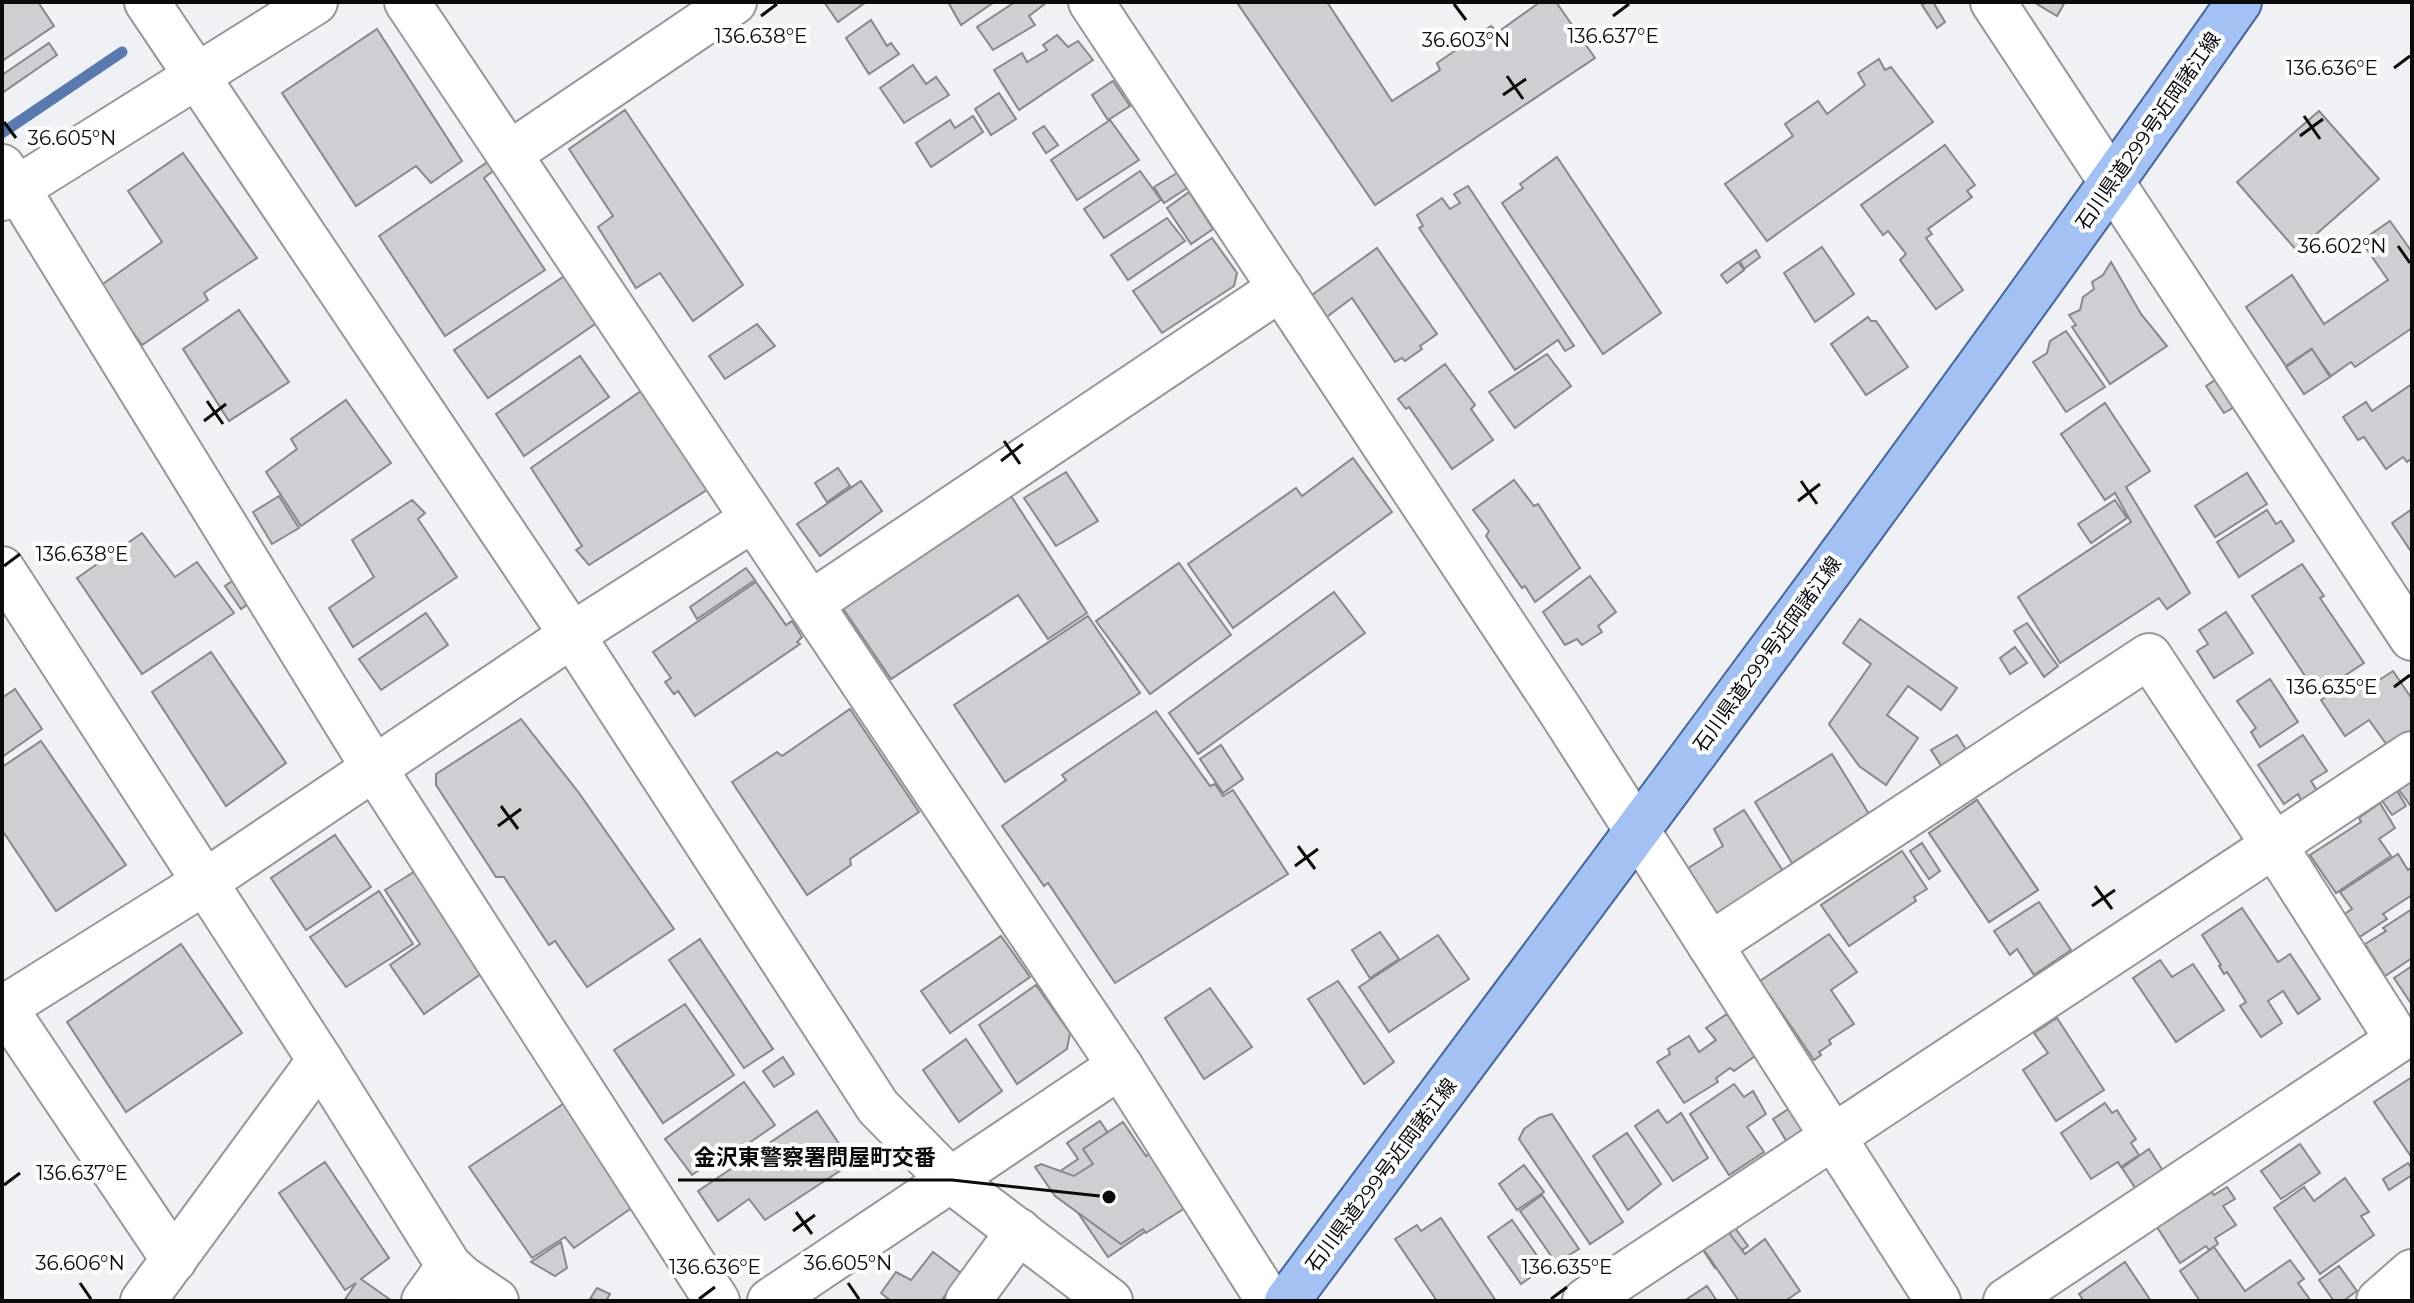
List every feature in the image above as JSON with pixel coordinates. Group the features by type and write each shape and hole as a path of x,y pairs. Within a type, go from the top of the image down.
{"main road":[{"name":"石川県道299号近岡諸江線","path":"1287,1301 2113,183 2239,2"}],"street":[{"path":"147,2 572,635 878,1107 949,1179 1110,1301"},
{"path":"315,2 196,77 7,184 374,768 717,1301"},
{"path":"407,2 1120,1066 1269,1301"},
{"path":"509,154 734,2"},
{"path":"1091,2 1551,696 1938,1301"},
{"path":"1993,2 2412,638"},
{"path":"810,604 1281,288"},
{"path":"174,1260 3,1007 205,882 572,635 753,519"},
{"path":"2,569 320,1060 449,1266 496,1301"},
{"path":"1710,945 2149,656 2398,1040 2006,1301"},
{"path":"1585,1301 2412,754"},
{"path":"143,1301 320,1060"},
{"path":"770,1301 1120,1066"},
{"path":"968,1301 1019,1231"},
{"path":"424,1301 449,1266"},
{"path":"2379,1301 2412,1272"}],"building":[{"path":"2,2 38,2 54,26 2,61"},
{"path":"824,2 866,2 838,22"},
{"path":"948,2 994,2 961,25"},
{"path":"1015,2 1046,3 1029,16 1035,25 993,50 977,27"},
{"path":"1327,2 1392,101 1440,70 1437,63 1491,26 1498,32 1540,2 1556,2 1595,58 1375,205 1238,4"},
{"path":"1933,2 1945,22 1937,28 1922,5"},
{"path":"2065,2 2057,16 2037,4"},
{"path":"871,20 887,46 891,43 899,54 869,74 846,38"},
{"path":"377,29 462,161 431,183 416,166 356,206 282,93"},
{"path":"1057,35 1068,47 1078,41 1093,60 1019,110 994,70 1022,53 1027,62 1047,50 1043,45"},
{"path":"49,43 57,55 2,93 2,75"},
{"path":"1879,59 1885,70 1891,67 1933,122 1767,241 1725,184 1793,136 1785,124 1818,101 1827,114 1865,85 1858,73"},
{"path":"913,65 926,84 936,77 949,95 904,123 880,88"},
{"path":"1113,81 1130,106 1108,120 1092,95"},
{"path":"999,93 1016,119 991,135 975,109"},
{"path":"625,110 743,285 693,321 660,273 636,288 598,227 613,216 569,149"},
{"path":"2319,111 2379,179 2297,251 2237,182"},
{"path":"973,116 983,132 931,167 916,143 950,120 955,128"},
{"path":"1110,120 1139,160 1077,200 1051,160"},
{"path":"1044,126 1058,145 1046,153 1033,133"},
{"path":"1945,145 1975,185 1967,191 1972,197 1928,229 1932,234 1926,238 1963,290 1936,309 1900,260 1906,254 1888,231 1883,235 1861,205"},
{"path":"183,153 257,258 204,293 208,300 142,345 100,286 162,242 128,191"},
{"path":"1557,157 1661,313 1603,354 1502,203 1523,188 1520,184"},
{"path":"492,159 497,168 484,178 545,270 445,336 379,236"},
{"path":"1140,171 1161,200 1104,238 1084,209"},
{"path":"1177,173 1187,188 1164,203 1154,187"},
{"path":"1468,186 1574,346 1565,351 1558,340 1515,370 1419,228 1423,226 1417,215 1442,198 1450,209 1460,203 1454,194"},
{"path":"1189,192 1213,229 1191,244 1167,208"},
{"path":"1167,218 1185,241 1128,280 1111,255"},
{"path":"2390,221 2412,252 2412,328 2355,367 2351,362 2331,376 2311,349 2286,366 2246,307 2292,275 2324,324 2388,280 2361,241"},
{"path":"1212,238 1237,273 1234,286 1162,333 1133,291"},
{"path":"1822,247 1854,294 1815,322 1784,273"},
{"path":"1377,248 1437,334 1405,361 1402,358 1395,362 1352,298 1320,322 1305,300"},
{"path":"1756,250 1760,257 1744,269 1740,261"},
{"path":"1738,262 1744,270 1727,283 1721,275"},
{"path":"2111,262 2141,314 2167,346 2110,384 2072,327 2076,325 2069,315 2080,310 2083,297 2094,289 2092,282 2103,275"},
{"path":"566,275 598,322 488,398 454,350"},
{"path":"239,310 289,382 229,421 183,349"},
{"path":"1868,317 1876,321 1908,367 1866,395 1831,344"},
{"path":"757,324 775,346 725,379 709,356"},
{"path":"2066,331 2105,387 2066,412 2033,362 2047,353 2050,341"},
{"path":"2312,349 2330,377 2304,394 2286,367"},
{"path":"1547,354 1571,386 1515,428 1489,392"},
{"path":"580,356 609,397 524,456 496,414"},
{"path":"1445,364 1475,405 1471,409 1493,440 1452,469 1409,407 1406,409 1398,399"},
{"path":"2220,377 2238,405 2224,413 2206,386"},
{"path":"2412,384 2412,458 2407,462 2403,457 2386,469 2364,437 2358,440 2343,417 2366,402 2372,411"},
{"path":"641,391 710,488 589,565 576,550 582,546 531,468"},
{"path":"346,400 391,463 301,526 266,472 297,449 291,439"},
{"path":"2105,403 2150,471 2126,487 2190,593 2167,609 2159,598 2060,663 2018,597 2131,522 2115,493 2105,500 2061,434"},
{"path":"1353,458 1392,512 1233,628 1188,564 1296,488 1302,496"},
{"path":"838,468 850,486 827,502 815,483"},
{"path":"1066,472 1098,521 1056,546 1024,498"},
{"path":"2247,473 2267,504 2215,537 2195,506"},
{"path":"1514,480 1534,506 1538,504 1580,568 1535,602 1486,536 1489,531 1473,510"},
{"path":"861,481 882,511 820,556 797,524"},
{"path":"279,496 299,528 272,544 253,512"},
{"path":"1011,496 1087,613 1048,639 1018,595 891,679 842,607"},
{"path":"412,500 425,513 418,519 457,577 353,647 329,608 374,577 352,540"},
{"path":"2115,500 2127,518 2091,543 2078,524"},
{"path":"2412,509 2412,553 2392,523"},
{"path":"2267,510 2276,524 2281,521 2294,541 2239,577 2217,542"},
{"path":"142,533 175,577 197,562 234,613 142,674 77,578"},
{"path":"1179,563 1231,635 1150,694 1096,621"},
{"path":"2302,564 2324,596 2320,598 2364,663 2317,694 2252,596"},
{"path":"746,568 755,580 697,619 690,607"},
{"path":"244,573 259,596 241,609 225,586"},
{"path":"1590,576 1616,612 1598,626 1602,632 1582,645 1577,639 1565,645 1543,612"},
{"path":"756,582 786,625 792,621 802,637 797,642 800,644 695,716 678,691 674,694 665,682 671,678 653,652"},
{"path":"1334,592 1365,633 1198,754 1169,713"},
{"path":"2226,612 2253,653 2214,678 2197,651 2208,644 2199,630"},
{"path":"426,613 448,645 381,690 359,659"},
{"path":"1088,616 1140,693 1005,782 954,705"},
{"path":"1860,619 1957,688 1941,710 1908,686 1887,715 1918,738 1886,785 1859,766 1829,724 1871,664 1843,643"},
{"path":"2027,623 2058,666 2044,677 2014,631"},
{"path":"2015,647 2027,663 2010,674 2000,658"},
{"path":"211,652 286,763 226,806 152,692"},
{"path":"2393,671 2412,695 2412,733 2389,748 2369,720 2345,736 2321,700 2344,684 2350,694 2371,680 2373,684"},
{"path":"2270,679 2298,722 2260,747 2251,732 2256,728 2237,701"},
{"path":"15,689 42,729 2,757 2,698"},
{"path":"850,709 919,812 850,859 851,865 807,895 732,782 777,752 782,756"},
{"path":"1156,711 1210,786 1215,784 1223,796 1233,790 1288,874 1115,983 1048,883 1044,886 1002,826 1066,780 1062,775"},
{"path":"521,719 579,793 674,929 587,987 555,941 549,945 504,877 496,877 436,785 436,774"},
{"path":"1957,735 1967,751 1942,767 1931,750"},
{"path":"2303,735 2327,771 2311,781 2318,792 2302,802 2298,794 2284,804 2258,765"},
{"path":"41,741 126,865 56,911 2,834 2,767"},
{"path":"1221,745 1243,779 1223,793 1200,759"},
{"path":"1832,754 1869,814 1792,863 1755,802"},
{"path":"2410,782 2412,804 2410,805 2399,790"},
{"path":"2396,789 2406,806 2392,815 2381,799"},
{"path":"1977,800 2038,890 1989,922 1929,833"},
{"path":"1977,800 2038,890 1989,922 1929,833"},
{"path":"2380,803 2395,828 2379,839 2391,856 2336,893 2310,855 2361,822 2359,818"},
{"path":"1744,810 1783,871 1714,917 1685,870 1723,846 1714,829"},
{"path":"335,835 371,887 306,930 271,878"},
{"path":"1922,843 1940,871 1929,879 1910,851"},
{"path":"1902,851 1927,889 1914,897 1916,901 1849,946 1821,905"},
{"path":"2398,854 2408,870 2412,867 2412,895 2383,914 2387,919 2358,938 2343,915 2352,909 2340,892"},
{"path":"428,863 495,964 424,1014 390,965 420,944 385,890"},
{"path":"379,891 413,944 346,987 310,937"},
{"path":"2039,902 2071,950 2034,975 2017,949 2010,955 1994,931"},
{"path":"2242,908 2278,962 2290,954 2320,999 2298,1014 2283,991 2268,1001 2282,1023 2261,1037 2240,1006 2246,1002 2227,972 2224,974 2202,935"},
{"path":"2412,909 2412,958 2385,976 2365,944"},
{"path":"1380,932 1399,959 1370,978 1352,950"},
{"path":"1829,934 1857,972 1831,990 1854,1024 1829,1040 1831,1044 1814,1060 1760,981"},
{"path":"1438,935 1469,979 1389,1032 1359,987"},
{"path":"1001,936 1030,977 950,1033 921,991"},
{"path":"700,939 773,1049 744,1068 669,960"},
{"path":"181,944 242,1033 126,1112 67,1022"},
{"path":"2160,960 2172,977 2193,964 2224,1010 2176,1042 2133,978"},
{"path":"2412,966 2412,1005 2394,978"},
{"path":"1338,981 1394,1062 1364,1084 1308,999"},
{"path":"1036,985 1070,1033 1067,1049 1017,1084 979,1025"},
{"path":"1210,988 1252,1047 1204,1079 1165,1018"},
{"path":"685,1004 734,1075 663,1123 614,1050"},
{"path":"1727,1014 1755,1056 1734,1071 1730,1068 1716,1078 1718,1082 1684,1103 1657,1062 1670,1054 1668,1049 1689,1036 1699,1052 1716,1040 1706,1028"},
{"path":"2057,1018 2104,1090 2056,1121 2023,1070 2048,1053 2034,1033"},
{"path":"966,1039 1002,1091 959,1122 923,1070"},
{"path":"783,1057 794,1074 774,1087 763,1071"},
{"path":"2412,1077 2412,1158 2374,1102"},
{"path":"744,1082 775,1125 729,1157 724,1153 692,1175 665,1139"},
{"path":"1734,1084 1744,1097 1753,1091 1766,1114 1747,1127 1764,1152 1729,1175 1690,1114"},
{"path":"578,1094 646,1198 574,1248 565,1237 532,1258 469,1167"},
{"path":"2105,1103 2112,1113 2117,1110 2136,1139 2131,1143 2139,1155 2121,1167 2118,1162 2091,1179 2061,1133"},
{"path":"1796,1104 1806,1130 1787,1142 1773,1119"},
{"path":"1658,1110 1667,1123 1681,1113 1708,1158 1673,1181 1635,1126"},
{"path":"817,1111 852,1163 765,1220 749,1199 718,1221 698,1191"},
{"path":"1552,1114 1623,1222 1590,1244 1519,1139 1524,1129 1539,1118"},
{"path":"1100,1121 1165,1218 1108,1257 1053,1176 1078,1159 1067,1143"},
{"path":"1123,1122 1185,1208 1146,1233 1143,1229 1121,1244 1055,1196 1035,1167 1041,1164 1074,1176 1093,1164 1083,1149"},
{"path":"1627,1133 1661,1184 1628,1210 1593,1156"},
{"path":"2300,1144 2320,1173 2281,1199 2261,1171"},
{"path":"2149,1149 2165,1174 2138,1192 2122,1168"},
{"path":"325,1162 389,1258 361,1279 392,1301 344,1301 356,1283 345,1290 279,1193"},
{"path":"2408,1163 2412,1175 2389,1190 2383,1179"},
{"path":"1524,1165 1544,1192 1517,1210 1499,1184"},
{"path":"2345,1178 2369,1212 2361,1216 2374,1235 2320,1274 2274,1208 2304,1187 2314,1201"},
{"path":"2227,1187 2235,1199 2223,1206 2236,1225 2215,1238 2218,1244 2209,1250 2206,1246 2180,1263 2157,1227 2212,1192 2214,1195"},
{"path":"1542,1195 1579,1249 1556,1263 1520,1211"},
{"path":"1441,1218 1496,1301 1437,1301 1395,1239 1417,1225 1421,1231"},
{"path":"1512,1220 1545,1267 1521,1284 1488,1237"},
{"path":"1733,1225 1748,1246 1715,1268 1701,1247"},
{"path":"1729,1233 1745,1254 1765,1239 1800,1291 1785,1301 1739,1301 1704,1250"},
{"path":"561,1242 567,1268 555,1276 531,1262"},
{"path":"2214,1247 2245,1291 2290,1260 2304,1279 2298,1283 2311,1301 2200,1301 2180,1271"},
{"path":"933,1252 961,1273 941,1301 891,1301 881,1293 896,1272 911,1280"},
{"path":"2125,1262 2151,1301 2084,1301 2079,1294"},
{"path":"2339,1266 2357,1291 2343,1301 2334,1301 2319,1280"},
{"path":"1707,1286 1717,1301 1684,1301"},
{"path":"597,1288 610,1294 606,1301 590,1299"}],"waterway":[{"path":"2,133 122,52"}],"place":[{"name":"金沢東警察署問屋町交番","path":"1109,1197"}]}
